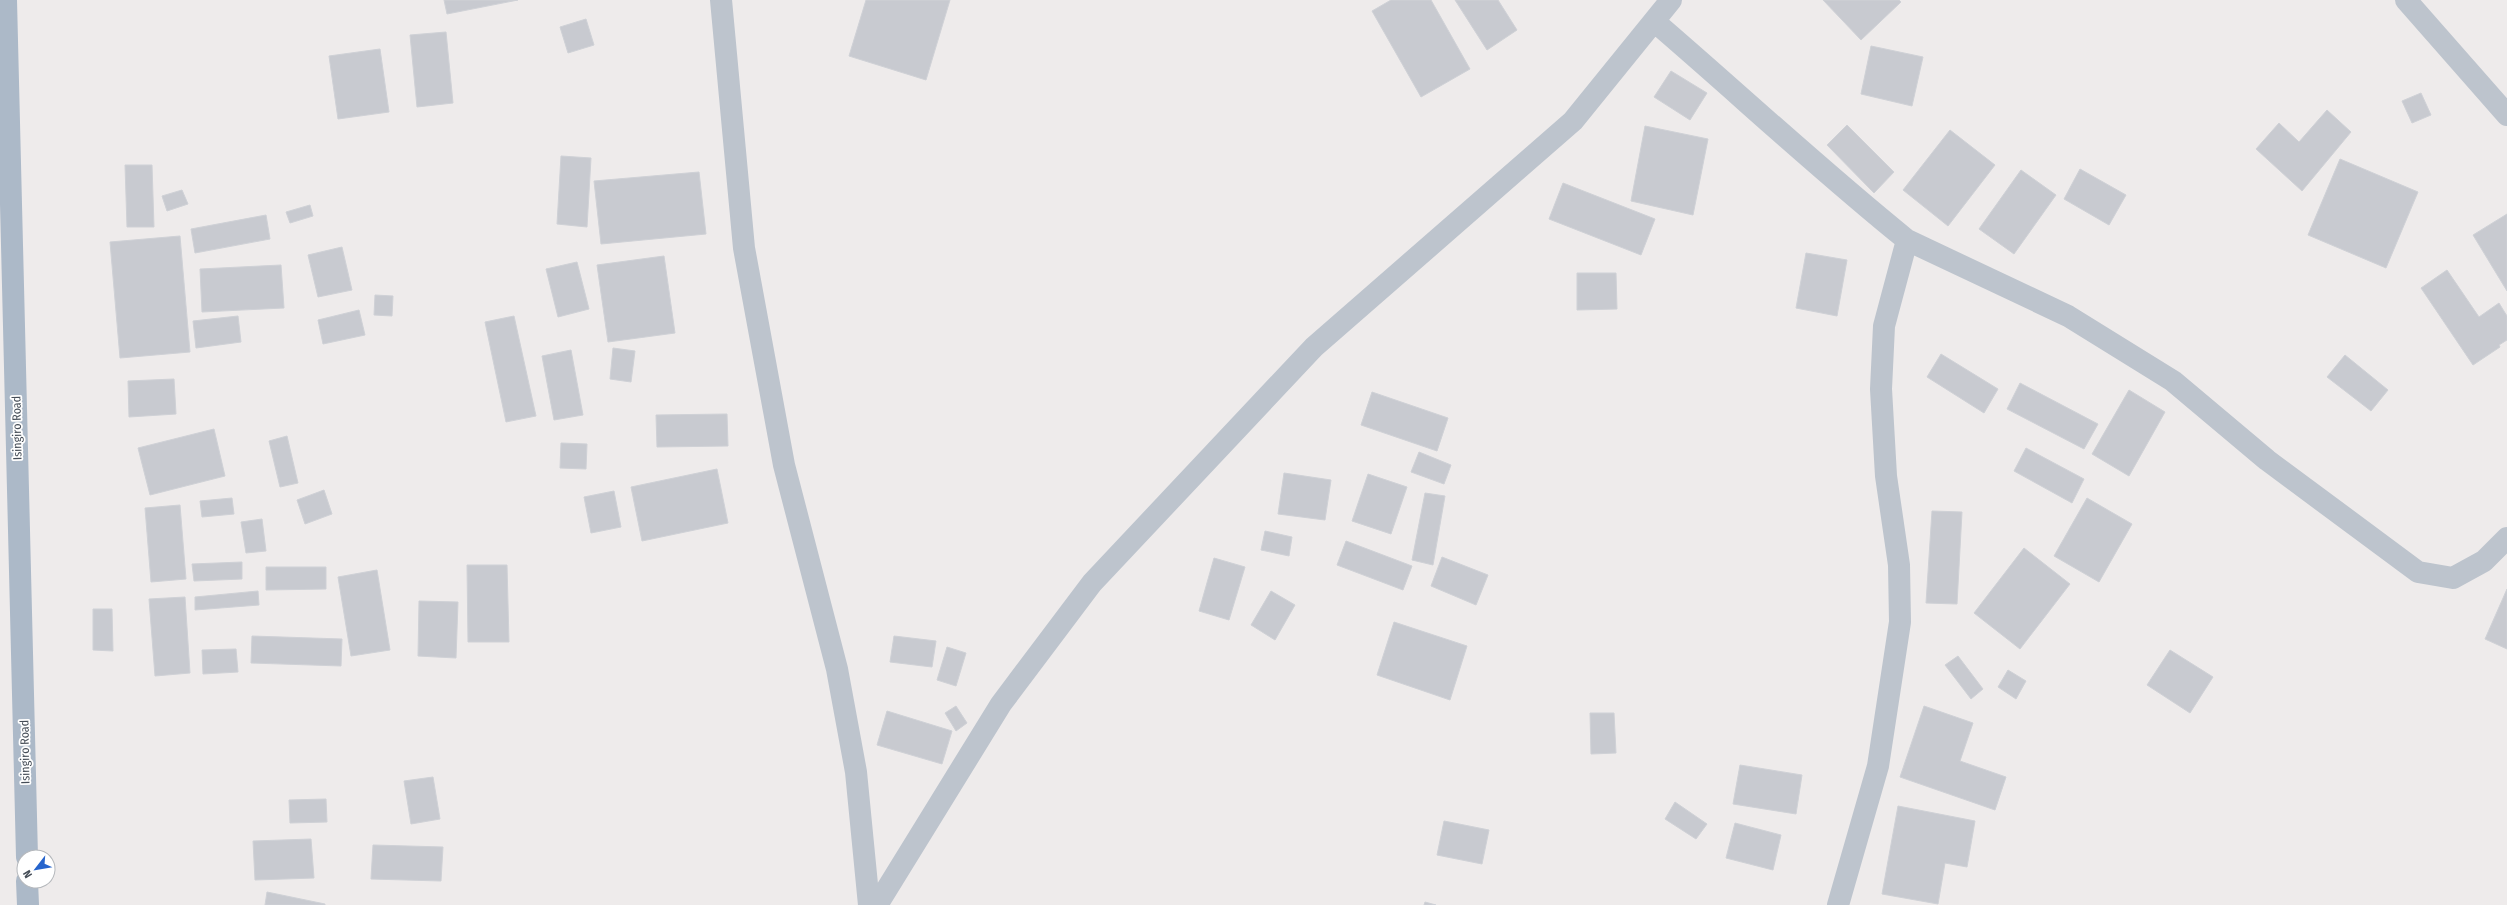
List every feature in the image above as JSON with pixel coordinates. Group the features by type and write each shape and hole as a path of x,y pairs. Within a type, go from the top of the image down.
{"main road":[{"name":"Isingiro Road","path":"6,0 27,849"},
{"path":"27,889 28,905"}],"street":[{"path":"721,0 744,248 784,465 838,669 856,772 869,905"},
{"path":"877,905 1001,704 1092,583 1314,347 1573,121 1671,0"},
{"path":"2406,0 2507,115"},
{"path":"1654,22 1728,84 1849,194 1907,240 2068,316 2173,381 2267,460 2418,572 2453,578 2484,560 2507,538"},
{"path":"1838,905 1878,766 1900,622 1899,565 1886,476 1881,389 1884,326 1907,240"}],"building":[{"path":"444,0 518,0 447,14"},
{"path":"866,0 950,0 926,80 849,56"},
{"path":"1391,0 1431,0 1470,69 1421,97 1372,11"},
{"path":"1455,0 1498,0 1517,30 1487,50"},
{"path":"1823,0 1899,0 1901,2 1861,40"},
{"path":"586,19 594,45 568,53 560,27"},
{"path":"446,32 453,103 417,107 410,35"},
{"path":"1871,46 1923,57 1912,106 1861,94"},
{"path":"380,49 389,112 338,119 329,56"},
{"path":"1671,71 1707,93 1690,120 1654,97"},
{"path":"2421,93 2431,115 2412,123 2402,101"},
{"path":"2327,110 2351,132 2302,191 2256,149 2279,123 2299,142"},
{"path":"1847,125 1894,172 1874,193 1827,145"},
{"path":"1645,126 1708,139 1693,215 1631,201"},
{"path":"1950,130 1995,165 1948,226 1903,190"},
{"path":"561,156 591,158 587,227 557,224"},
{"path":"2340,159 2418,192 2386,268 2308,235"},
{"path":"125,165 152,165 154,227 127,227"},
{"path":"2080,169 2126,195 2109,225 2064,199"},
{"path":"2021,170 2056,195 2014,254 1979,229"},
{"path":"699,172 706,234 601,244 594,181"},
{"path":"1563,183 1655,219 1641,255 1549,219"},
{"path":"182,190 188,204 167,211 162,196"},
{"path":"310,205 313,216 290,223 286,212"},
{"path":"2507,214 2507,291 2473,235"},
{"path":"266,215 270,239 195,253 191,229"},
{"path":"180,236 190,352 120,358 110,242"},
{"path":"342,247 352,290 318,297 308,255"},
{"path":"1806,253 1847,260 1837,316 1796,308"},
{"path":"664,256 675,333 608,342 597,265"},
{"path":"577,262 589,309 558,317 546,269"},
{"path":"281,265 284,308 202,312 200,269"},
{"path":"2447,270 2479,317 2499,303 2507,316 2507,340 2499,345 2500,347 2473,365 2421,288"},
{"path":"1577,273 1616,273 1617,309 1577,310"},
{"path":"375,295 393,296 392,316 374,315"},
{"path":"359,310 365,335 323,344 318,320"},
{"path":"238,316 241,342 196,348 193,321"},
{"path":"514,316 536,416 506,422 485,322"},
{"path":"613,348 635,351 631,382 610,379"},
{"path":"571,350 583,415 554,420 542,356"},
{"path":"1941,354 1998,389 1984,413 1927,377"},
{"path":"2345,355 2388,390 2371,411 2327,377"},
{"path":"174,379 176,414 129,417 128,381"},
{"path":"2020,383 2098,424 2084,449 2007,409"},
{"path":"2129,390 2165,412 2129,476 2092,454"},
{"path":"1372,392 1448,418 1437,451 1361,425"},
{"path":"727,414 728,446 657,447 656,415"},
{"path":"214,429 225,476 150,495 138,448"},
{"path":"287,436 298,483 280,487 269,441"},
{"path":"561,443 587,444 586,469 560,468"},
{"path":"2026,448 2084,479 2072,503 2014,471"},
{"path":"1419,452 1451,465 1444,484 1411,472"},
{"path":"717,469 728,523 642,541 631,487"},
{"path":"1284,473 1331,480 1325,520 1278,514"},
{"path":"1368,474 1407,487 1391,534 1352,521"},
{"path":"324,490 332,514 305,524 297,500"},
{"path":"614,491 621,527 591,533 584,497"},
{"path":"1425,493 1445,496 1433,565 1412,560"},
{"path":"232,498 234,514 202,517 200,501"},
{"path":"2087,498 2132,524 2099,582 2054,556"},
{"path":"180,505 186,579 151,582 145,508"},
{"path":"1932,511 1962,512 1957,604 1926,603"},
{"path":"262,519 266,551 246,553 241,522"},
{"path":"1265,531 1292,537 1289,556 1261,550"},
{"path":"1346,541 1412,566 1403,590 1337,565"},
{"path":"2024,548 2070,584 2020,649 1974,613"},
{"path":"1442,557 1488,575 1476,605 1431,586"},
{"path":"1214,558 1245,567 1229,620 1199,611"},
{"path":"242,562 242,579 194,581 192,564"},
{"path":"467,565 507,565 509,642 468,642"},
{"path":"266,567 326,567 326,589 266,590"},
{"path":"377,570 390,650 351,656 338,577"},
{"path":"2507,589 2507,649 2485,639"},
{"path":"258,591 259,605 195,610 195,597"},
{"path":"1271,591 1295,605 1275,640 1251,625"},
{"path":"185,597 190,673 155,676 149,599"},
{"path":"419,601 458,602 456,658 418,656"},
{"path":"93,609 112,609 113,651 93,650"},
{"path":"1394,622 1467,646 1450,700 1377,675"},
{"path":"252,636 342,639 341,666 251,663"},
{"path":"894,636 936,641 932,667 890,662"},
{"path":"947,647 966,653 956,686 937,680"},
{"path":"236,649 238,672 203,674 202,650"},
{"path":"2170,650 2213,677 2190,713 2147,685"},
{"path":"1958,656 1983,689 1971,699 1945,665"},
{"path":"2008,670 2026,681 2016,699 1998,687"},
{"path":"956,706 967,723 956,731 945,713"},
{"path":"1924,706 1973,723 1960,761 2006,777 1995,810 1900,777"},
{"path":"887,711 952,731 942,764 877,745"},
{"path":"1590,713 1614,713 1616,753 1591,754"},
{"path":"1740,765 1802,775 1796,814 1733,804"},
{"path":"433,777 440,819 411,824 404,781"},
{"path":"326,799 327,822 290,823 289,800"},
{"path":"1675,802 1707,824 1696,839 1665,819"},
{"path":"1898,806 1975,821 1967,867 1945,863 1938,904 1882,894"},
{"path":"1444,821 1489,830 1482,864 1437,855"},
{"path":"1735,823 1781,835 1773,870 1726,858"},
{"path":"311,839 314,878 255,880 253,841"},
{"path":"373,845 443,847 441,881 371,879"},
{"path":"267,892 325,904 325,905 265,905"},
{"path":"1425,902 1436,905 1424,905"}]}
